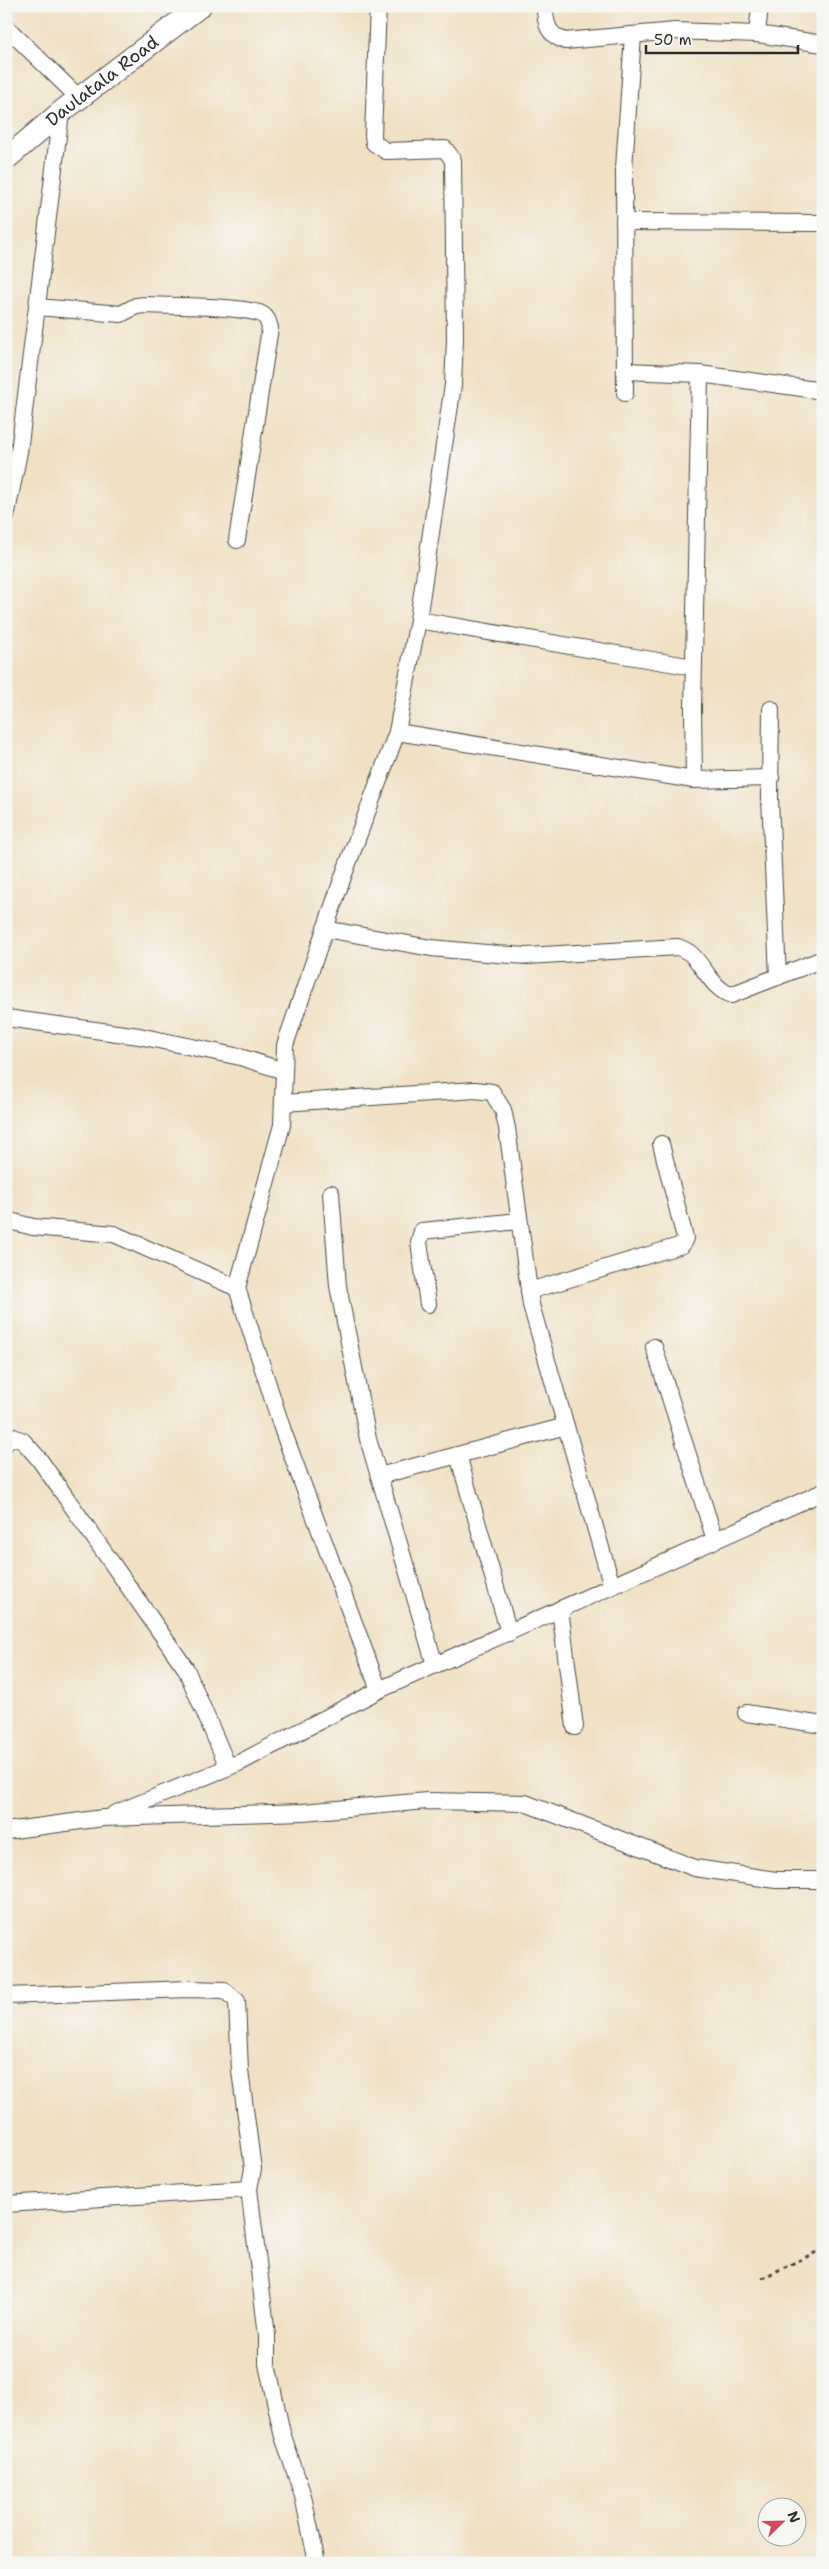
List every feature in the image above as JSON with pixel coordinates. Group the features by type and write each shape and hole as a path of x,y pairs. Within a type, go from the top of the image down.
{"main road":[{"name":"Daulatala Road","path":"6,159 61,112 200,6"}],"street":[{"path":"378,6 372,135 374,143 386,151 444,149 453,160 455,339 453,386 418,620 397,732 285,1045 278,1138 238,1288 283,1431 380,1690"},
{"path":"545,6 548,30 555,38 566,41 675,31 758,34 823,44"},
{"path":"758,34 760,6"},
{"path":"6,27 79,98"},
{"path":"625,393 624,168 633,34"},
{"path":"6,517 19,452 61,112"},
{"path":"624,222 823,223"},
{"path":"37,307 121,314 136,306 146,305 261,314 268,319 270,328 237,540"},
{"path":"625,372 700,374 823,391"},
{"path":"694,780 693,667 700,374"},
{"path":"418,620 693,667"},
{"path":"771,709 771,778 778,977"},
{"path":"397,732 694,780 771,778"},
{"path":"325,929 431,948 527,956 678,947 691,954 724,993 731,995 823,959"},
{"path":"6,1018 139,1036 240,1057 284,1071"},
{"path":"282,1103 475,1090 492,1092 503,1110 507,1128 529,1290 612,1586"},
{"path":"529,1290 682,1245 685,1238 661,1144"},
{"path":"331,1194 338,1286 368,1439 435,1665"},
{"path":"6,1220 33,1227 114,1234 238,1288"},
{"path":"428,1304 419,1242 422,1231 519,1220"},
{"path":"654,1347 716,1540"},
{"path":"379,1476 566,1426"},
{"path":"6,1443 11,1436 24,1441 137,1595 186,1669 228,1767"},
{"path":"458,1455 509,1633"},
{"path":"103,1818 228,1767 380,1690 823,1492"},
{"path":"560,1610 575,1727"},
{"path":"746,1713 823,1724"},
{"path":"6,1831 103,1818 303,1812 427,1801 525,1803 695,1868 776,1880 823,1880"},
{"path":"6,1996 188,1989 224,1990 238,2001 240,2071 253,2169 249,2189 268,2335 268,2364 282,2433 303,2496 317,2563"},
{"path":"6,2204 249,2189"}],"path":[{"path":"762,2278 823,2249"}]}
